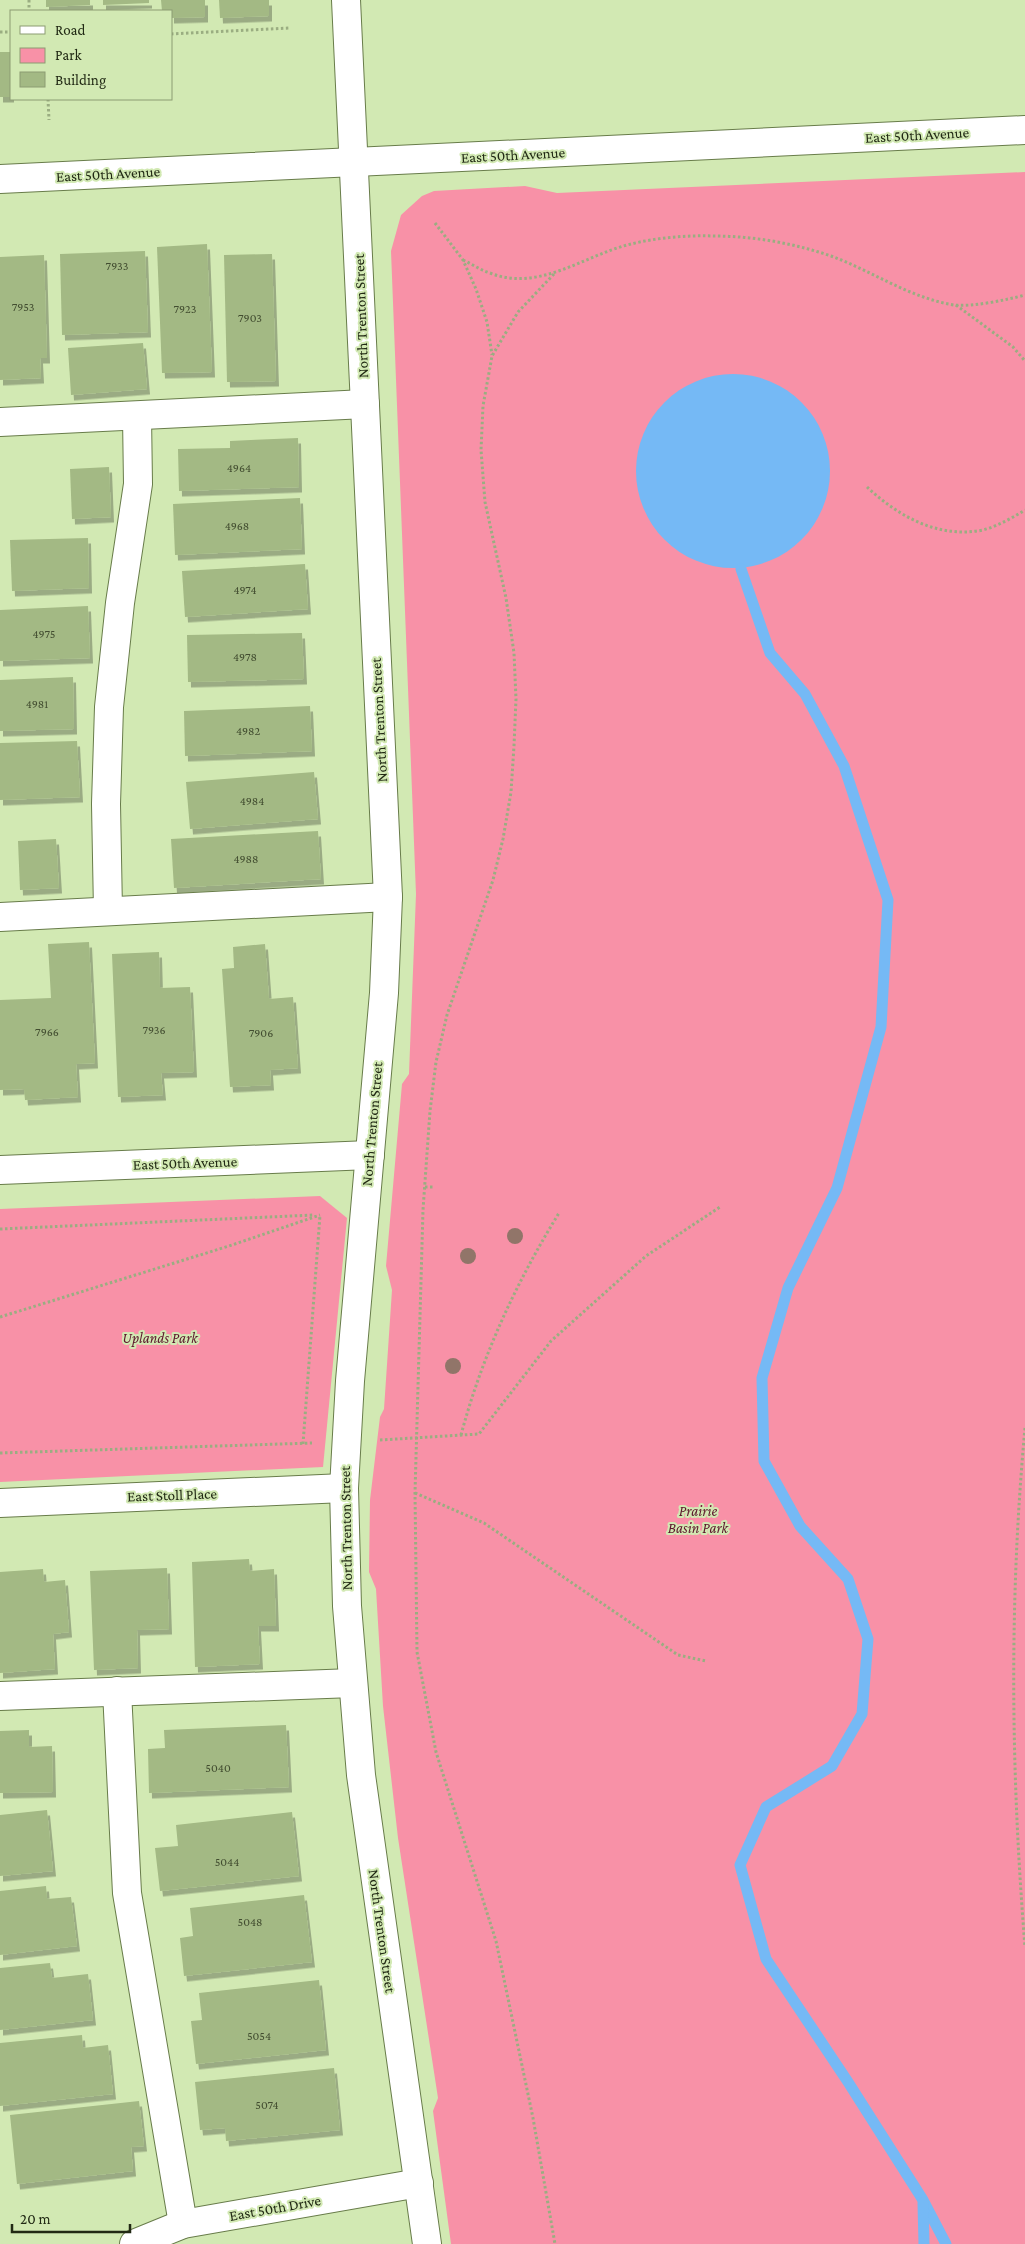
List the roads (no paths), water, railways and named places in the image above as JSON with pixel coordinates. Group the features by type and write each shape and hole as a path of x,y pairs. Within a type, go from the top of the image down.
{"street":[{"name":"North Trenton Street","path":"346,0 388,896 384,993 344,1488 347,1606 364,1794 427,2244"},
{"name":"East 50th Avenue","path":"0,179 1025,130"},
{"path":"0,422 365,404"},
{"path":"108,911 106,804 109,707 120,604 138,484 137,416"},
{"path":"0,917 388,896"},
{"name":"East 50th Avenue","path":"0,1170 370,1155"},
{"name":"East Stoll Place","path":"0,1503 344,1488"},
{"path":"0,1696 353,1682"},
{"path":"117,1691 127,1893 183,2224"},
{"name":"East 50th Drive","path":"134,2244 183,2224 419,2183"}],"water":[{"path":"723,374 743,374 779,385 802,402 814,417 823,434 830,461 830,481 823,508 814,525 802,540 787,552 770,561 743,568 723,568 687,557 671,546 658,533 647,517 640,499 636,481 636,461 647,425 658,409 671,396 687,385 705,378"}],"waterway":[{"path":"741,569 770,653 805,694 844,766 888,900 881,1027 837,1188 788,1288 762,1378 764,1461 800,1526 848,1579 868,1639 862,1714 832,1766 766,1807 740,1865 766,1959 848,2082 923,2200 946,2244"},
{"path":"923,2203 924,2244"}],"park label":[{"name":"Uplands Park","path":"160,1338"},
{"name":"Prairie Basin Park","path":"698,1520"}]}
